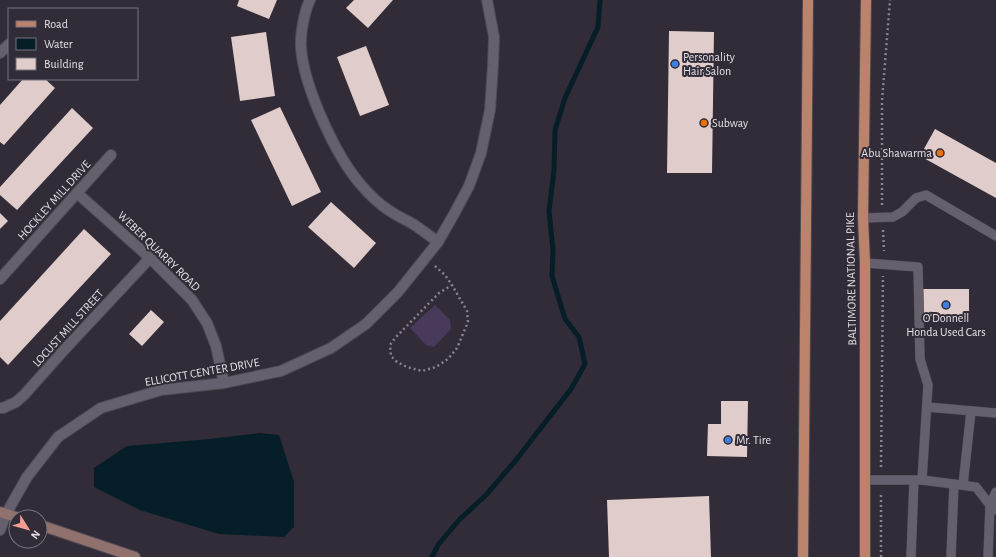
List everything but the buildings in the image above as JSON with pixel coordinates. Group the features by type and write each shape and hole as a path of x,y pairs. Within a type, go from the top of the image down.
{"main road":[{"path":"803,557 808,0"},
{"name":"BALTIMORE NATIONAL PIKE","path":"865,557 865,263 863,218 866,0"},
{"path":"48,528 135,557"}],"street":[{"path":"310,0 303,26 301,47 307,78 318,110 334,143 351,173 362,187 386,209 414,225 438,242"},
{"name":"ELLICOTT CENTER DRIVE","path":"0,530 27,477 58,437 101,408 161,390 224,383 281,370 331,348 366,324 398,292 438,242 469,186 481,153 490,110 493,64 494,37 487,0"},
{"path":"0,54 8,45"},
{"name":"HOCKLEY MILL DRIVE","path":"0,280 111,155"},
{"name":"WEBER QUARRY ROAD","path":"77,193 150,258 192,300 207,323 216,346 224,383"},
{"name":"LOCUST MILL STREET","path":"0,408 4,408 16,402 24,395 150,258"}],"lane":[{"path":"863,218 893,217 902,212 916,198 926,195 996,236"},
{"path":"865,263 918,267 920,359 928,385 911,557"},
{"path":"927,407 996,413"},
{"path":"951,557 958,485 971,411"},
{"path":"865,480 918,480 976,487 993,507"},
{"path":"988,557 996,492"}],"path":[{"path":"426,258 445,275 452,285 467,311 468,322 456,348 448,359 436,367 422,371 396,362 391,356 390,345 395,338 439,293 452,285"}],"shaded area":[{"path":"435,305 450,320 451,329 434,347 426,345 410,328"}],"water":[{"path":"260,433 279,435 294,482 294,527 284,537 219,534 140,510 94,487 94,468 127,446"}],"waterway":[{"path":"432,557 438,545 459,520 486,495 516,460 571,389 585,364 579,337 565,319 552,276 553,250 549,211 554,170 555,130 565,98 598,27 600,0"}],"place":[{"name":"Personality Hair Salon","path":"675,64"},
{"name":"Subway","path":"704,123"},
{"name":"Abu Shawarma","path":"940,153"},
{"name":"O'Donnell Honda Used Cars","path":"946,305"},
{"name":"Mr. Tire","path":"728,440"}]}
